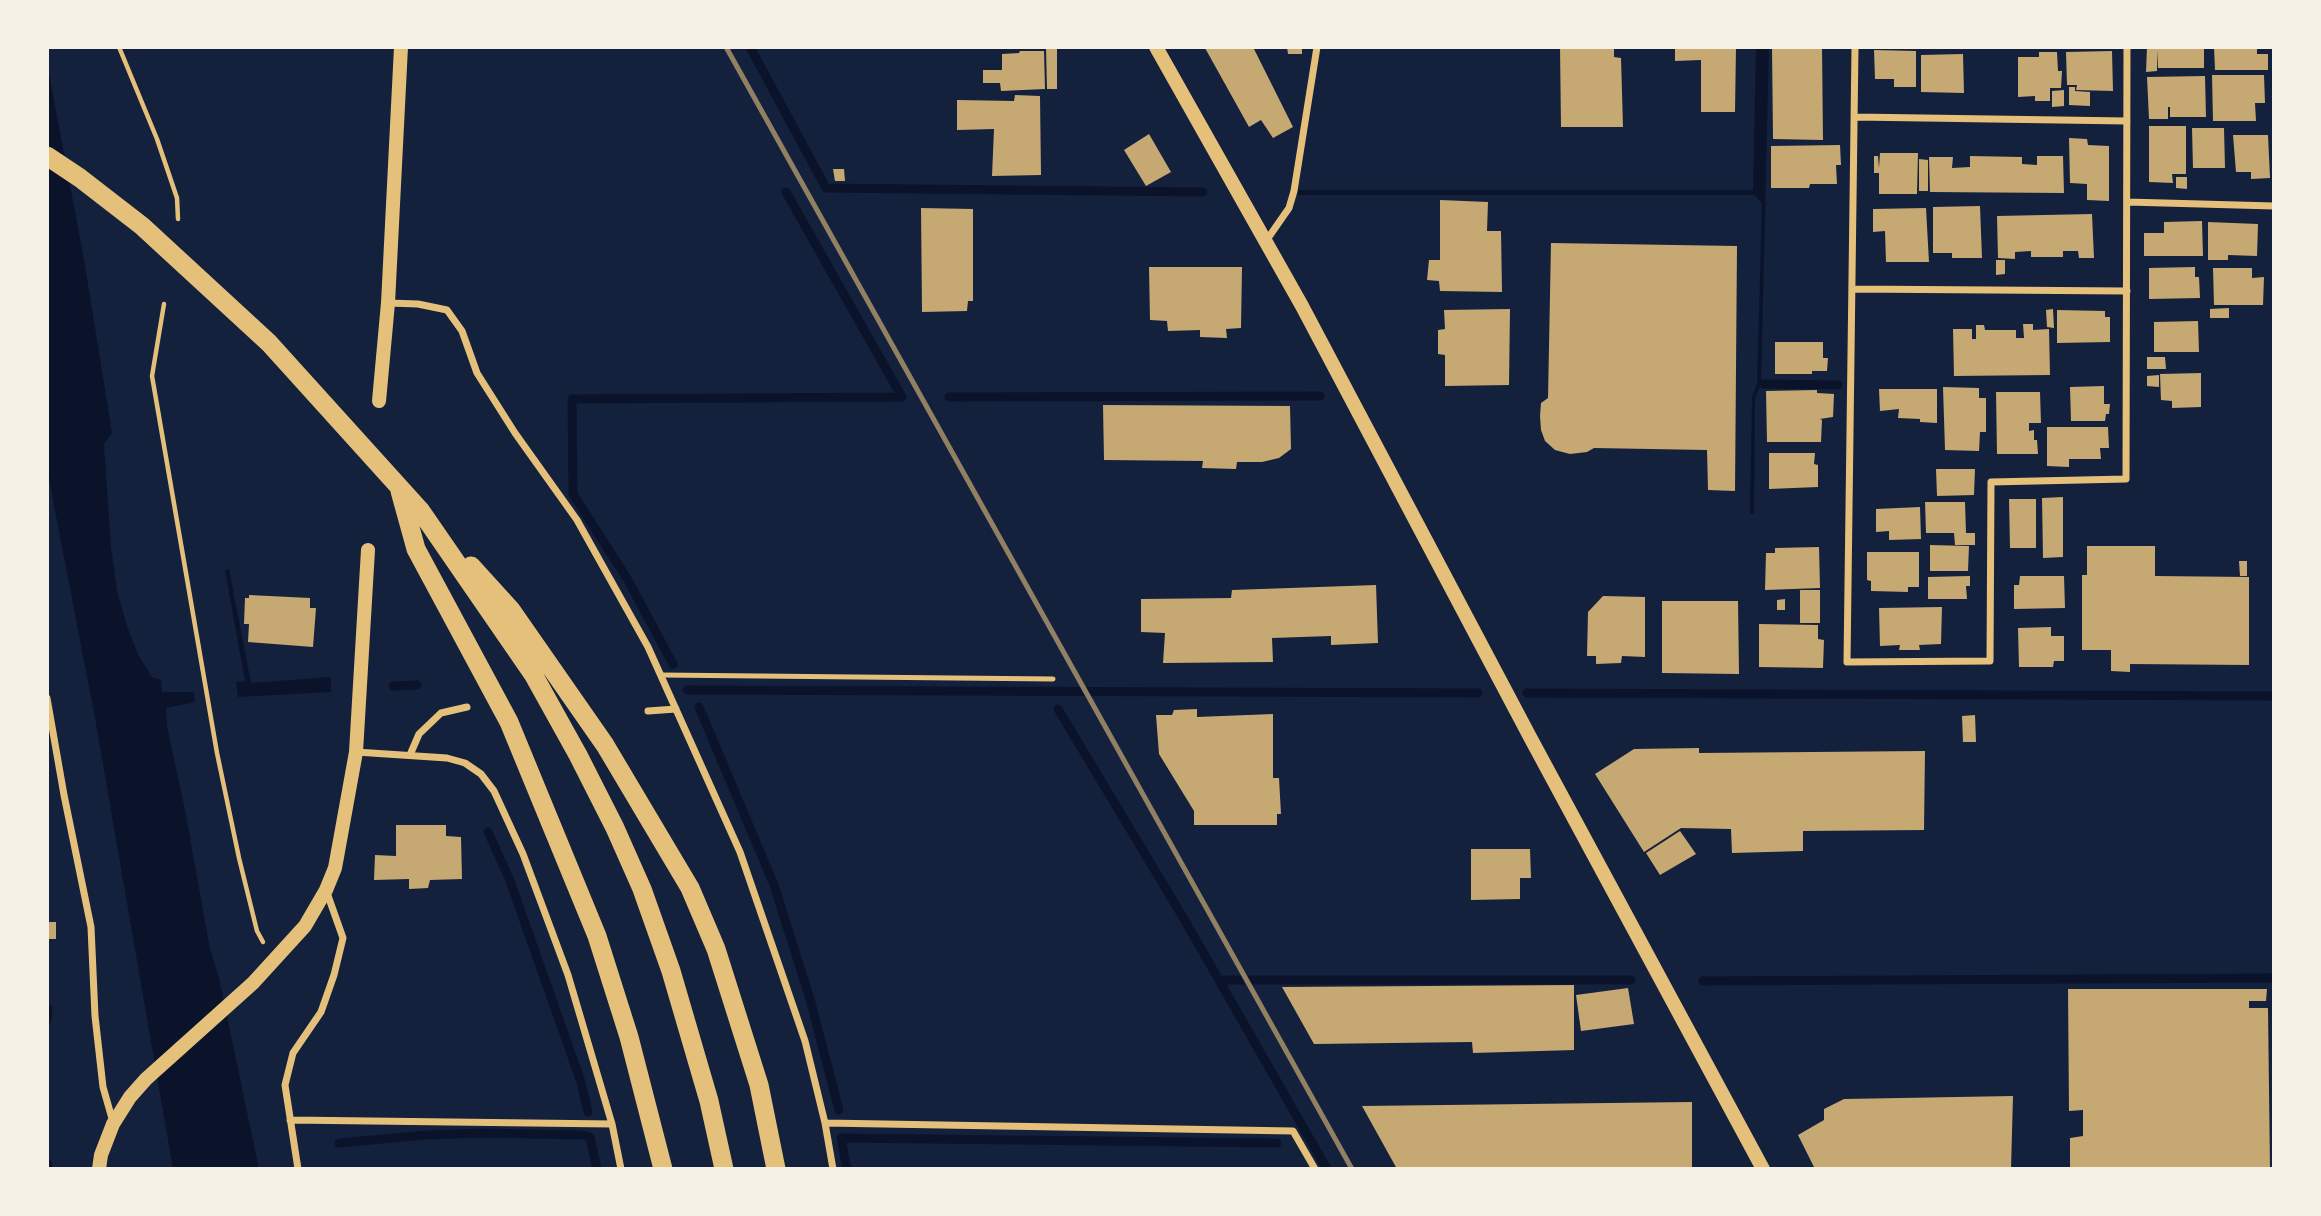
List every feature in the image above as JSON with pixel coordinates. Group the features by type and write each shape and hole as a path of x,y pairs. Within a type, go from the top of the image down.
{"highway":[{"path":"47,156 142,226 269,343 511,610 605,745 691,888 716,949 759,1086 776,1169"},
{"path":"399,486 416,549 514,733 597,936 629,1037 663,1169"},
{"path":"421,510 533,674 615,828 642,888 671,971 709,1101 724,1169"}],"main road":[{"path":"379,401 388,303 401,47"},
{"path":"1156,47 1266,242 1763,1169"},
{"path":"99,1169 101,1155 113,1124 130,1097 146,1079 253,984 305,926 326,890 335,868 356,752 368,550"}],"street":[{"path":"1266,242 1289,208 1294,191 1317,47"},
{"path":"1855,47 1847,662 1990,661 1991,482 2126,479 2127,47"},
{"path":"1855,117 2127,121"},
{"path":"2127,202 2274,206"},
{"path":"1852,289 2127,291"},
{"path":"388,303 418,304 447,310 462,331 477,373 515,433 577,520 649,648 740,852 805,1041 833,1169"},
{"path":"47,698 91,927 101,1076 113,1124"},
{"path":"410,755 419,734 441,713 467,707"},
{"path":"648,711 676,709"},
{"path":"356,752 447,758 465,763 481,774 494,791 523,854 568,975 612,1124 621,1169"},
{"path":"298,1169 285,1085 293,1053 321,1013 343,938 326,890"},
{"path":"290,1120 612,1124"},
{"path":"825,1124 1293,1131 1315,1169"}],"lane":[{"path":"661,675 1053,679"}],"path":[{"path":"119,47 157,139 177,198 178,219"},
{"path":"164,304 152,376 219,766 257,931 272,962"}],"water":[{"path":"1756,47 1769,47 1761,385 1755,397 1754,514 1750,514 1752,397 1757,384 1762,204 1755,195 1298,195 1298,190 1753,190"},
{"path":"47,63 84,259 112,433 104,444 117,591 139,656 152,677 161,680 162,692 194,692 195,702 166,708 167,726 210,949 219,978 259,1169 173,1169 95,718 47,469"},
{"path":"229,569 251,683 331,677 331,692 238,697 236,682 245,681 225,570"}],"building":[{"path":"1253,47 1293,127 1273,138 1261,120 1249,127 1205,48"},
{"path":"1287,47 1302,47 1302,54 1288,54"},
{"path":"1560,47 1614,47 1614,57 1621,58 1623,127 1561,127"},
{"path":"1675,47 1736,47 1735,112 1701,112 1701,60 1675,61"},
{"path":"1772,47 1822,47 1823,140 1773,139"},
{"path":"2147,47 2204,47 2204,68 2158,68 2157,50 2157,71 2146,72"},
{"path":"2214,47 2257,47 2257,54 2268,54 2268,70 2215,70"},
{"path":"1046,48 1057,49 1057,89 1047,89"},
{"path":"1874,50 1916,51 1916,87 1894,87 1894,79 1875,79"},
{"path":"1044,51 1045,89 1001,91 1000,83 983,83 983,70 1002,70 1002,54"},
{"path":"2112,51 2113,91 2076,90 2077,85 2067,85 2066,52"},
{"path":"2039,52 2057,52 2058,71 2062,71 2061,88 2050,88 2050,101 2035,101 2035,96 2018,97 2018,57 2039,57"},
{"path":"1963,54 1964,93 1921,92 1921,55"},
{"path":"2212,75 2264,75 2265,103 2255,103 2256,121 2213,121"},
{"path":"2205,76 2206,117 2170,117 2168,107 2168,119 2149,119 2147,77"},
{"path":"2069,87 2075,87 2075,91 2090,92 2090,106 2069,105"},
{"path":"2064,90 2064,106 2052,107 2052,91"},
{"path":"1015,95 1040,96 1041,175 992,176 994,129 957,130 957,100 1014,101"},
{"path":"2149,126 2186,126 2186,174 2172,174 2173,183 2149,182"},
{"path":"2192,128 2224,128 2225,168 2193,168"},
{"path":"1149,134 1171,172 1146,186 1124,150"},
{"path":"2233,135 2268,135 2270,178 2251,179 2251,172 2236,172"},
{"path":"2069,138 2087,139 2088,145 2109,146 2109,201 2087,200 2087,184 2070,183"},
{"path":"1840,145 1841,165 1836,165 1837,184 1810,184 1809,188 1771,188 1771,146"},
{"path":"1880,153 1918,153 1917,194 1879,194 1879,173 1874,173 1874,156 1878,156 1879,168"},
{"path":"1970,156 2022,157 2022,164 2037,165 2037,156 2063,156 2064,193 1930,192 1929,157 1953,157 1952,168 1970,167"},
{"path":"1919,159 1928,160 1928,191 1919,191"},
{"path":"833,169 844,169 845,181 835,181"},
{"path":"2176,177 2187,177 2187,189 2176,188"},
{"path":"1440,200 1488,202 1487,231 1501,231 1502,292 1440,291 1439,281 1427,280 1429,260 1440,260"},
{"path":"1980,206 1982,258 1952,258 1952,253 1933,253 1933,207"},
{"path":"921,208 973,209 973,301 968,301 967,311 922,312"},
{"path":"1926,208 1929,262 1886,262 1885,231 1873,232 1873,209"},
{"path":"2092,214 2094,258 2079,258 2078,251 2063,251 2063,257 2031,257 2031,251 2015,252 2015,259 1998,258 1997,216"},
{"path":"2202,221 2203,256 2144,256 2144,233 2164,233 2164,222"},
{"path":"2208,222 2258,224 2257,256 2228,255 2228,260 2208,260"},
{"path":"1551,243 1737,246 1735,491 1708,490 1707,450 1594,448 1587,452 1570,454 1555,450 1545,441 1540,416 1541,403 1548,398"},
{"path":"1996,260 2005,260 2005,274 1996,275"},
{"path":"1149,267 1242,267 1241,328 1226,329 1227,338 1200,337 1200,330 1168,331 1167,321 1150,320"},
{"path":"2195,267 2195,277 2199,277 2200,298 2149,299 2149,268"},
{"path":"2213,268 2252,268 2252,278 2264,277 2263,305 2214,305"},
{"path":"2229,308 2229,318 2210,318 2210,309"},
{"path":"1510,309 1509,385 1445,386 1445,355 1438,354 1438,330 1445,329 1444,310"},
{"path":"2053,309 2054,328 2047,327 2046,310"},
{"path":"2057,310 2105,311 2105,317 2110,317 2110,342 2057,343"},
{"path":"2198,321 2199,352 2154,352 2154,322"},
{"path":"2023,324 2033,324 2033,330 2049,329 2050,375 1954,376 1953,329 1972,329 1972,339 1976,339 1976,325 1984,325 1985,330 2016,330 2016,338 2024,338"},
{"path":"1775,342 1823,342 1823,358 1828,358 1827,371 1812,371 1812,374 1775,374"},
{"path":"2147,357 2165,357 2166,369 2147,369"},
{"path":"2201,373 2201,407 2172,408 2172,401 2161,400 2160,374"},
{"path":"2159,375 2159,387 2147,386 2147,376"},
{"path":"2104,386 2104,404 2110,404 2105,421 2071,421 2070,387"},
{"path":"1943,387 1979,388 1979,398 1986,398 1986,432 1980,432 1979,451 1945,450"},
{"path":"1879,389 1937,389 1937,423 1898,418 1899,409 1880,411"},
{"path":"1817,390 1817,393 1834,394 1833,417 1820,419 1821,442 1767,442 1766,391"},
{"path":"1996,392 2040,392 2041,423 2029,423 2029,431 2034,430 2034,440 2037,440 2038,454 1997,454"},
{"path":"1103,405 1290,406 1291,449 1279,458 1262,462 1237,462 1236,469 1202,468 1203,461 1104,460"},
{"path":"2047,427 2108,427 2109,448 2100,448 2101,459 2069,459 2069,467 2047,466"},
{"path":"1769,453 1815,453 1818,487 1769,489"},
{"path":"1936,469 1975,469 1974,495 1937,496"},
{"path":"2063,497 2063,557 2043,558 2042,498"},
{"path":"2009,499 2036,499 2036,548 2010,548"},
{"path":"1925,502 1965,502 1966,533 1975,533 1975,545 1955,545 1954,533 1926,533"},
{"path":"1920,507 1921,539 1889,540 1889,531 1876,532 1876,509"},
{"path":"1930,545 1969,546 1968,571 1930,571"},
{"path":"2087,546 2155,546 2155,576 2249,577 2249,665 2130,664 2130,672 2111,671 2111,650 2082,650 2082,575 2087,575"},
{"path":"1819,547 1820,588 1765,590 1766,553 1775,553 1775,548"},
{"path":"1867,552 1919,552 1919,587 1908,587 1908,592 1871,591 1871,581 1867,580"},
{"path":"2239,561 2247,561 2247,576 2240,576"},
{"path":"1970,576 1970,586 1966,586 1967,599 1928,599 1928,577"},
{"path":"2020,576 2064,576 2065,608 2014,609 2014,585 2019,585"},
{"path":"1376,585 1378,643 1331,645 1331,636 1272,638 1273,662 1163,663 1165,633 1141,632 1141,599 1231,598 1232,590"},
{"path":"1800,590 1820,590 1820,623 1800,623"},
{"path":"249,595 310,598 310,608 316,608 313,647 248,642 249,624 244,624 245,598 249,598"},
{"path":"1603,596 1645,597 1645,657 1622,656 1621,663 1596,664 1596,656 1587,656 1588,612"},
{"path":"1785,599 1785,610 1777,610 1777,600"},
{"path":"1662,601 1738,601 1739,674 1662,673"},
{"path":"1942,607 1941,644 1919,645 1920,650 1899,650 1900,645 1880,646 1879,608"},
{"path":"1759,624 1818,625 1818,639 1824,640 1823,668 1759,667"},
{"path":"2051,627 2051,636 2064,636 2064,661 2054,661 2053,667 2019,667 2018,628"},
{"path":"1197,709 1197,717 1273,714 1273,778 1279,778 1281,814 1277,814 1277,825 1194,825 1194,811 1159,754 1156,715 1172,715 1174,710"},
{"path":"1975,715 1976,742 1963,742 1962,716"},
{"path":"1699,748 1699,753 1925,751 1924,830 1803,831 1803,851 1732,853 1731,829 1681,828 1644,852 1595,774 1634,749"},
{"path":"396,825 446,825 446,836 461,837 462,879 430,880 428,888 409,889 409,879 374,880 375,855 396,856"},
{"path":"1680,831 1696,854 1660,875 1646,853"},
{"path":"1471,849 1530,849 1531,878 1520,878 1520,899 1471,900"},
{"path":"47,922 56,922 56,939 47,939"},
{"path":"1574,985 1574,1050 1473,1053 1472,1042 1314,1044 1282,987"},
{"path":"1628,988 1634,1024 1581,1031 1576,995"},
{"path":"2068,989 2267,989 2266,1001 2249,1001 2249,1008 2268,1008 2270,1169 2070,1169 2070,1138 2083,1136 2083,1110 2069,1111"},
{"path":"2013,1096 2011,1169 1815,1169 1798,1135 1824,1120 1824,1109 1844,1099"},
{"path":"1692,1102 1692,1169 1397,1169 1362,1106"}],"waterway":[{"path":"750,47 826,188 1203,192"},
{"path":"673,664 628,580 573,494 572,399 902,397 786,192"},
{"path":"1764,384 1838,385"},
{"path":"949,397 1320,396"},
{"path":"393,686 417,685"},
{"path":"687,690 1478,693"},
{"path":"1527,693 2274,696"},
{"path":"699,707 774,885 810,999 839,1110"},
{"path":"1058,709 1184,919 1327,1169"},
{"path":"488,832 509,878 581,1082 588,1112"},
{"path":"1703,981 2274,978"},
{"path":"1219,980 1631,980"},
{"path":"47,1020 48,1009"},
{"path":"339,1143 482,1133 583,1135 590,1137 597,1169"},
{"path":"847,1169 841,1138 1277,1143"},
{"path":"47,1163 49,1169"}],"railway":[{"path":"726,47 1352,1169"}]}
